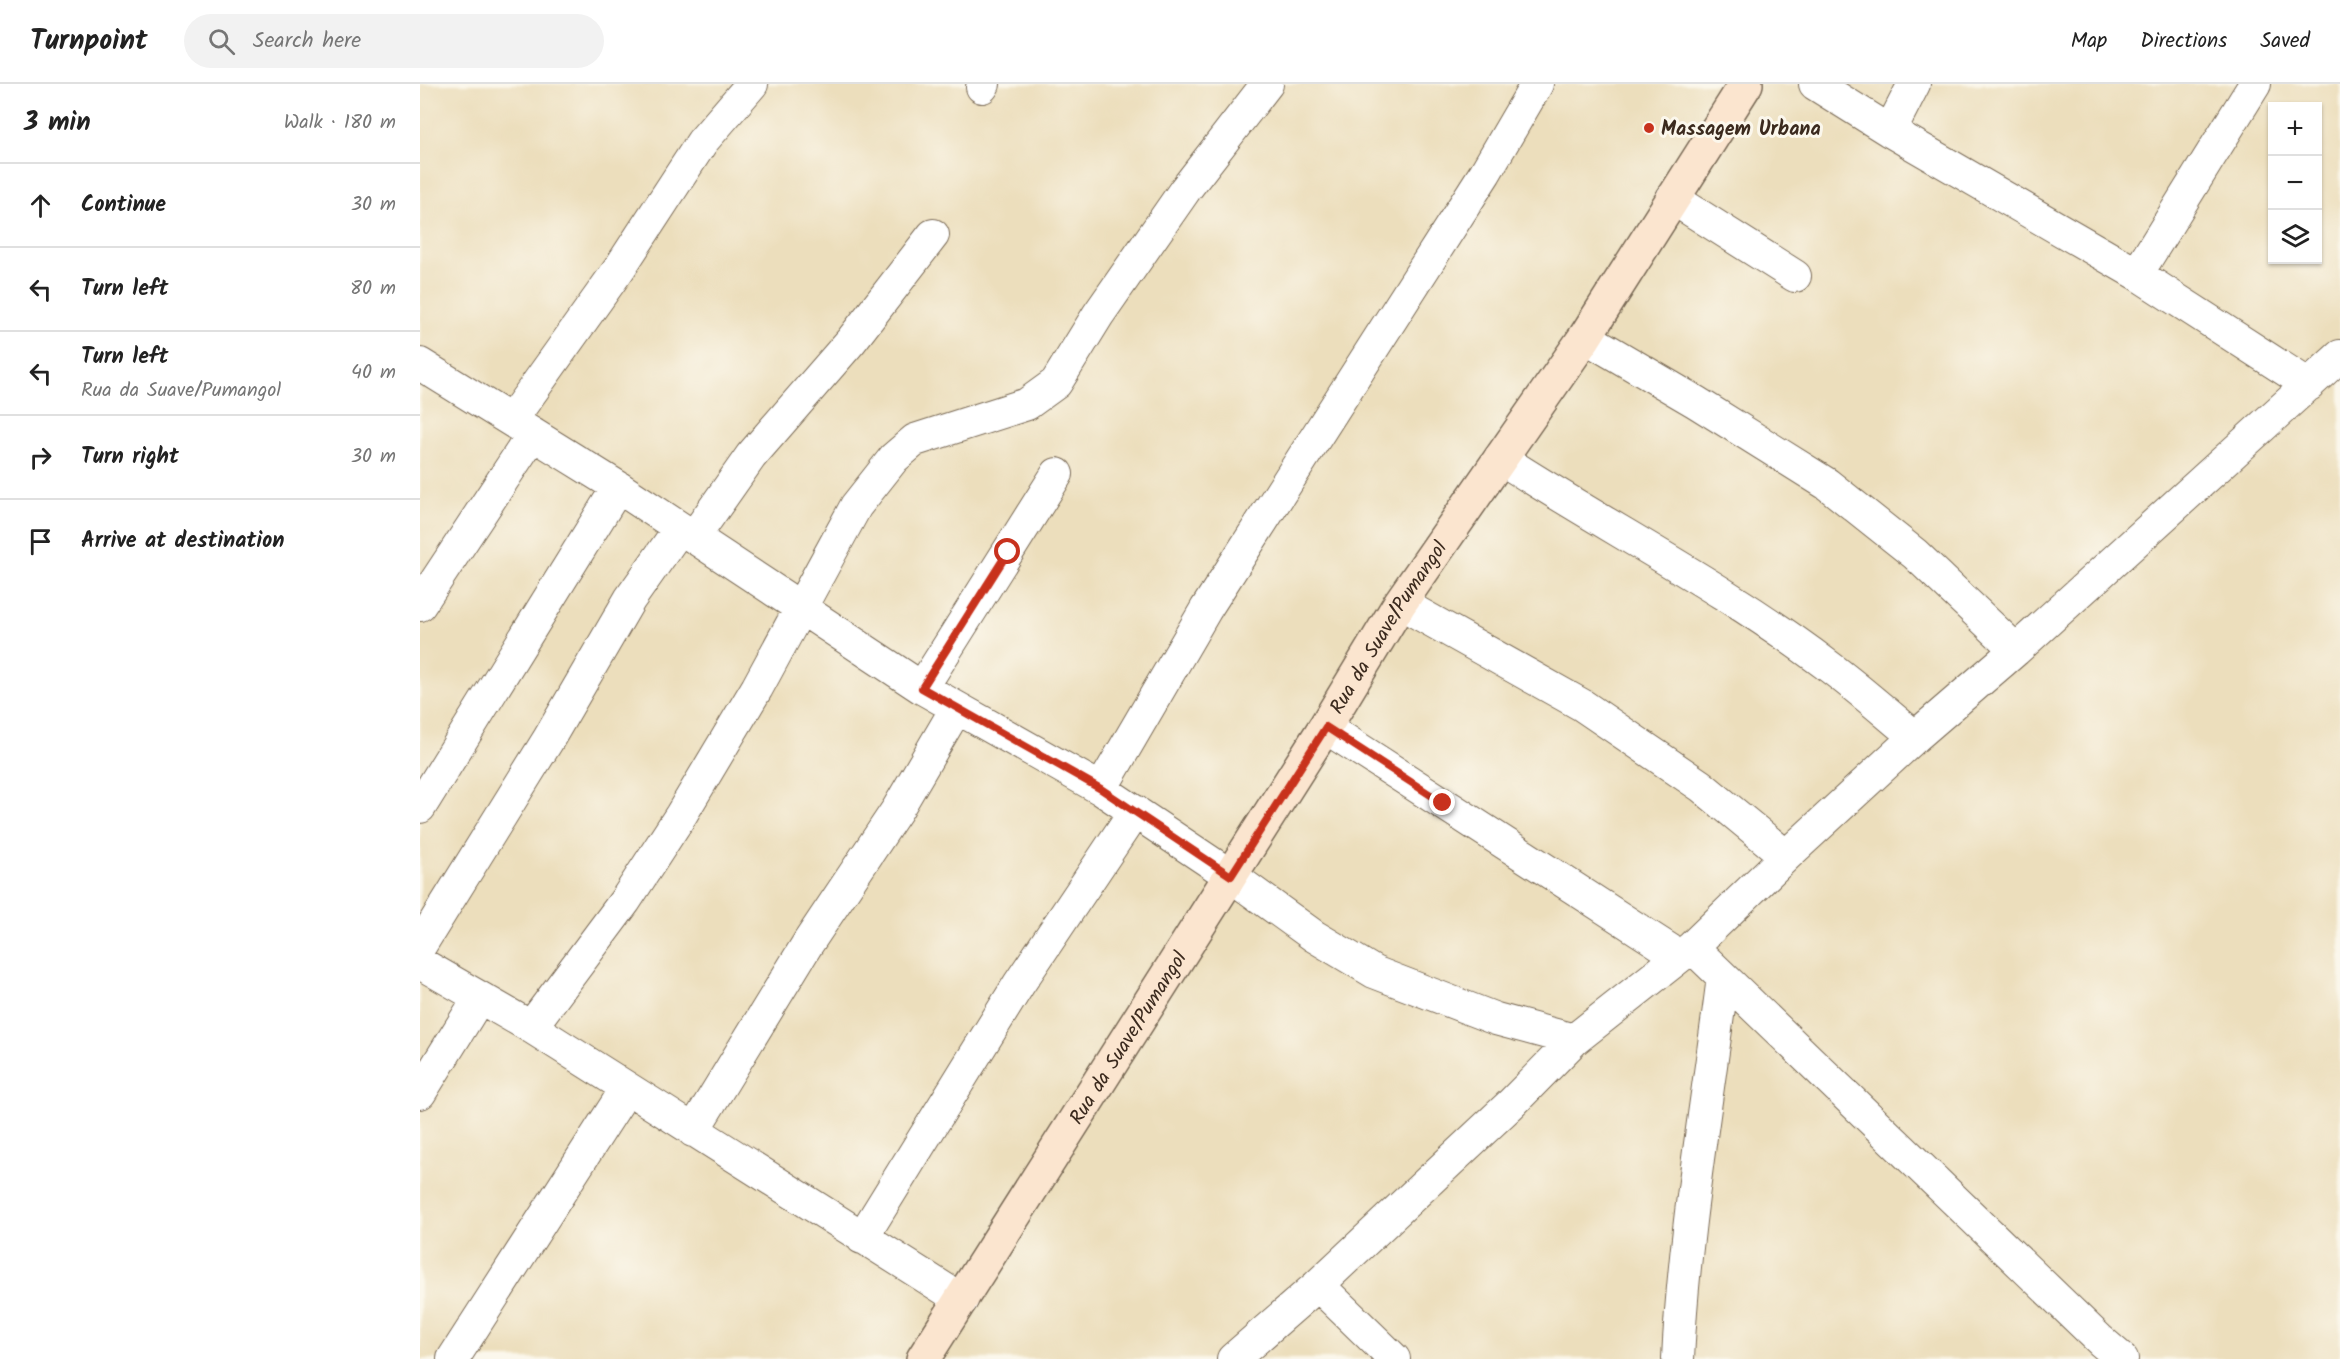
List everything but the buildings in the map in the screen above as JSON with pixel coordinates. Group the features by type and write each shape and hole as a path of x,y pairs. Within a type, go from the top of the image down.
{"street":[{"path":"420,605 523,427 619,268 702,142 752,84"},
{"path":"531,1027 626,901 681,814 757,688 856,506 894,458 915,440 1026,404 1056,383 1098,315 1185,190 1267,84"},
{"path":"1101,789 1206,609 1485,173 1538,84"},
{"name":"Rua da Suave/Pumangol","path":"923,1359 1326,727 1400,603 1585,337 1746,84"},
{"path":"1815,84 1890,131 2137,274 2309,385"},
{"path":"1890,131 1914,84"},
{"path":"2137,274 2255,84"},
{"path":"1672,198 1795,276"},
{"path":"420,946 548,740 630,599 851,341 933,235"},
{"path":"1585,337 1696,402 1827,484 1915,554 2016,650"},
{"path":"1233,1359 1318,1285 1511,1104 1574,1040 1686,952 1915,737 2016,650 2340,356"},
{"path":"420,364 618,487 922,688 1101,789 1231,876 1314,936 1374,972 1496,1019 1574,1040"},
{"path":"1500,458 1576,507 1644,545 1777,630 1828,665 1915,737"},
{"path":"922,688 1057,474"},
{"path":"420,807 618,487"},
{"path":"1400,603 1582,705 1701,786 1786,856"},
{"path":"693,1131 808,943 897,810 956,709"},
{"path":"1326,727 1723,977 2103,1353"},
{"path":"862,1238 1019,984 1135,812"},
{"path":"420,963 531,1027 962,1300"},
{"path":"1678,1359 1689,1222 1703,1139 1723,977"},
{"path":"420,1093 479,998"},
{"path":"453,1359 627,1088"},
{"path":"1318,1285 1394,1359"}],"place":[{"name":"Massagem Urbana","path":"1649,128"}],"route":[{"path":"1008,552 922,688 1101,789 1231,876 1326,727 1443,803"}]}
